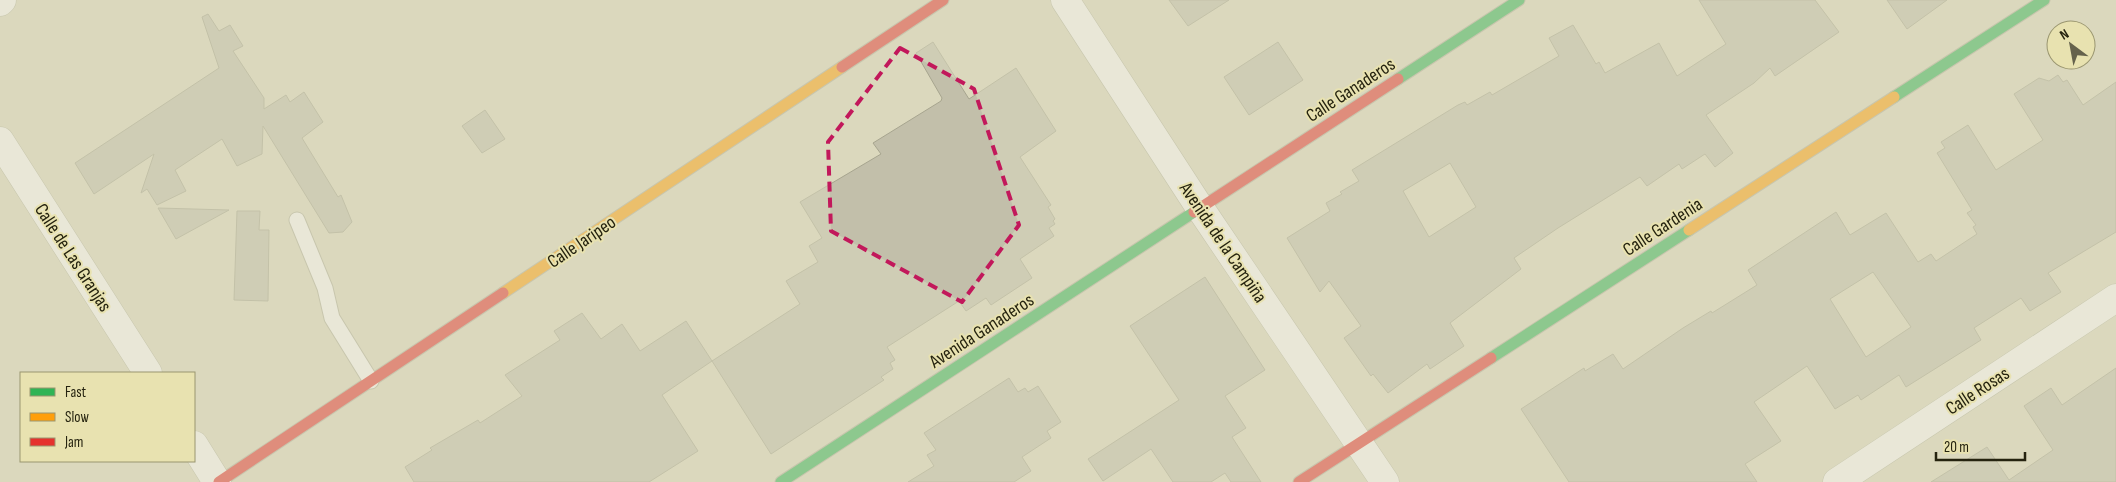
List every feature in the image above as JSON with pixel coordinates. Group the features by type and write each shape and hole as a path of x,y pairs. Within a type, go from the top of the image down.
{"street":[{"name":"Calle Jaripeo","path":"218,482 943,0"},
{"name":"Avenida de la Campiña","path":"1065,0 1200,208 1385,482"},
{"name":"Calle Ganaderos","path":"1200,208 1519,0"},
{"name":"Calle Gardenia","path":"1299,482 2044,0"},
{"name":"Calle de Las Granjas","path":"0,141 147,372"},
{"name":"Avenida Ganaderos","path":"781,482 1200,208"},
{"name":"Calle Rosas","path":"1837,482 2116,298"},
{"path":"195,447 218,482"}],"lane":[{"path":"297,220 325,288 332,318 371,381"}],"highlighted area":[{"path":"900,48 974,89 1019,225 962,302 831,231 828,142"}],"building":[{"path":"1169,0 1229,0 1188,26"},
{"path":"1699,0 1815,0 1839,32 1775,76 1770,68 1754,83 1706,115 1733,153 1715,167 1705,154 1682,169 1679,164 1647,186 1640,177 1514,258 1521,269 1450,323 1464,346 1430,369 1427,364 1388,393 1373,374 1371,376 1344,338 1361,326 1329,281 1320,292 1287,238 1330,211 1326,203 1359,181 1352,170 1458,105 1465,102 1467,105 1490,92 1492,95 1559,56 1549,38 1573,25 1596,64 1599,62 1605,73 1659,43 1677,76 1726,44","holes":["1450,163 1476,207 1429,237 1403,191"]},
{"path":"1887,0 1947,0 1907,29"},
{"path":"208,14 219,31 230,25 243,46 233,51 264,98 264,109 286,95 290,102 304,92 323,122 302,138 338,197 341,195 352,222 343,232 329,233 263,126 262,154 237,166 222,139 175,170 186,191 157,205 147,189 141,193 154,154 94,194 75,163 219,68 202,17"},
{"path":"933,42 969,99 1016,68 1056,131 1020,157 1051,205 1048,207 1055,219 1053,221 1055,224 1049,228 1054,236 1020,259 1032,278 991,305 986,298 966,311 959,301 887,347 895,360 890,363 893,369 881,377 884,380 771,454 712,361 800,304 786,281 818,262 809,246 822,238 800,202 881,154 873,143 941,101 942,98 916,53"},
{"path":"1278,42 1303,80 1249,115 1224,77"},
{"path":"2058,75 2063,82 2067,80 2083,105 2116,82 2116,232 2048,273 2061,292 2030,311 2021,298 1974,328 1981,340 1906,387 1899,375 1861,400 1858,395 1835,409 1807,366 1754,402 1781,441 1745,464 1757,482 1569,482 1521,409 1584,368 1585,371 1613,354 1623,369 1683,328 1711,311 1712,313 1757,285 1748,270 1836,212 1850,235 1886,213 1918,262 1931,254 1936,261 1977,234 1973,227 1976,225 1967,213 1972,210 1937,153 1945,148 1941,142 1968,125 1996,170 2043,140 2014,94 2039,78 2049,81","holes":["1873,272 1911,327 1866,357 1830,299"]},
{"path":"485,110 505,139 482,153 462,126"},
{"path":"158,208 229,210 176,239"},
{"path":"237,211 260,211 259,230 269,230 268,301 234,300"},
{"path":"1205,277 1265,370 1225,396 1246,428 1232,437 1261,482 1231,482 1225,473 1211,482 1173,482 1151,449 1103,481 1088,459 1179,400 1130,326"},
{"path":"582,313 601,339 622,324 640,351 686,321 712,361 662,395 698,451 649,482 414,482 405,467 432,450 430,448 478,420 480,423 522,396 505,375 560,340 554,331"},
{"path":"2116,368 2116,482 1931,482 1987,447 2009,480 2053,450 2024,406 2051,388 2062,405"},
{"path":"1009,378 1018,392 1025,388 1028,392 1038,386 1061,422 1047,431 1051,438 1022,457 1031,471 1014,482 908,482 934,466 927,455 936,450 924,433"}],"traffic: fast":[{"path":"1398,79 1519,0"},
{"path":"1894,97 2044,0"},
{"path":"781,482 1194,212"},
{"path":"1491,358 1689,230"}],"traffic: slow":[{"path":"503,293 842,67"},
{"path":"1689,230 1894,97"}],"traffic: jam":[{"path":"842,67 943,0"},
{"path":"1194,212 1398,79"},
{"path":"219,482 503,293"},
{"path":"1299,482 1491,358"}]}
